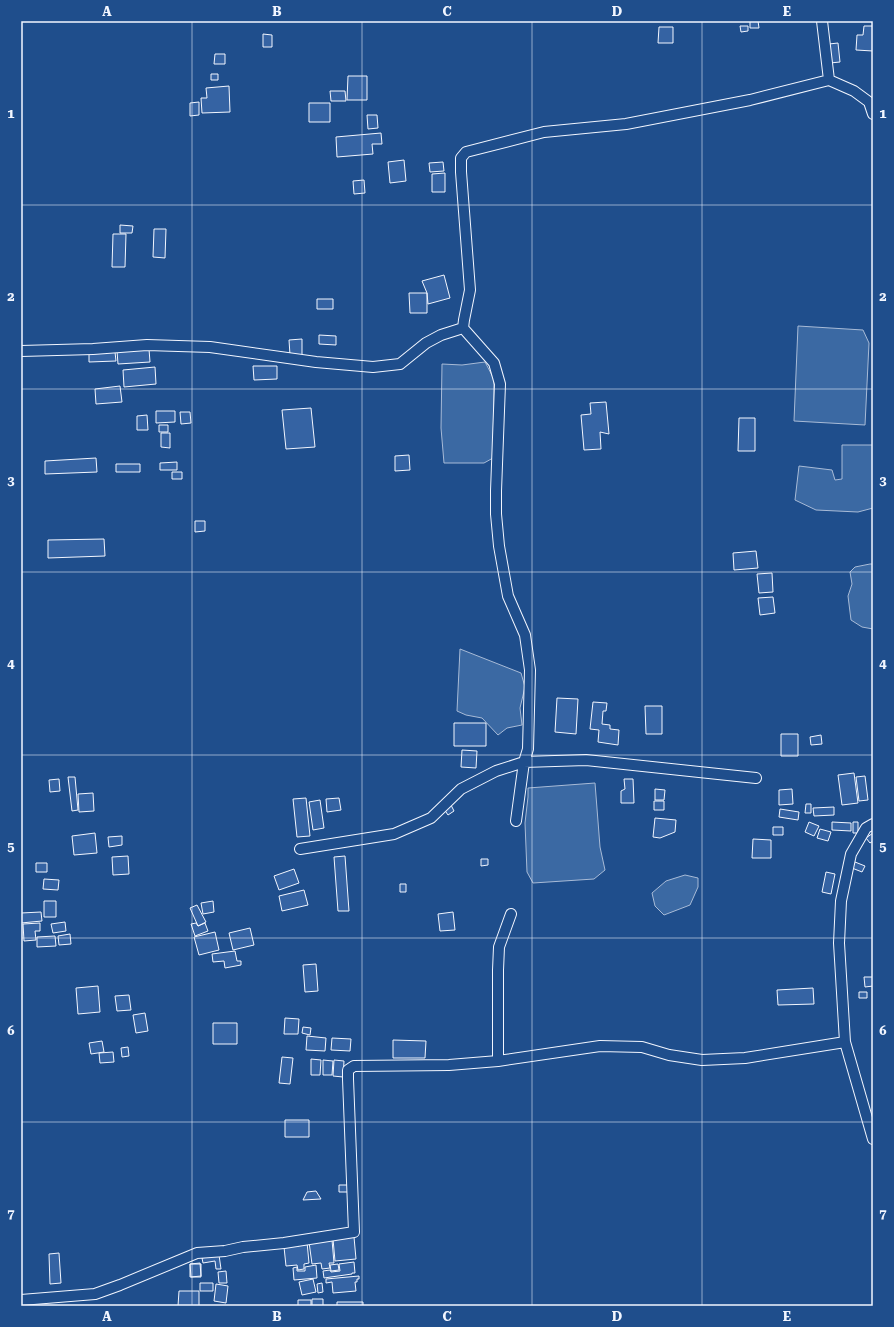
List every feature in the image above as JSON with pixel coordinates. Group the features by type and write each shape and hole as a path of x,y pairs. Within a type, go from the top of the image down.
{"street":[{"path":"822,21 828,80"},
{"path":"516,821 524,762 528,749 530,670 525,635 508,596 499,546 496,514 496,491 500,384 494,363 463,328 470,290 461,158 466,152 544,132 626,124 750,100 828,80 854,91 868,102 873,114"},
{"path":"21,351 93,350 147,345 210,347 316,362 373,367 400,364 426,343 441,335 463,328"},
{"path":"300,849 394,834 431,818 461,789 496,772 524,762 586,760 756,778"},
{"path":"873,824 866,828 851,854 841,901 839,943 845,1042 873,1139"},
{"path":"498,1061 499,947 511,914"},
{"path":"21,1300 95,1294 197,1253 225,1251 243,1247 284,1243 354,1232 348,1070 354,1066 449,1065 498,1061 600,1046 642,1047 669,1055 709,1060 745,1058 845,1042"}],"water":[{"path":"798,326 863,330 869,343 865,425 794,421"},
{"path":"485,362 494,379 493,458 484,463 444,463 441,428 442,364 462,365"},
{"path":"842,445 873,445 873,508 858,512 816,510 795,500 799,466 832,470 835,480 842,479"},
{"path":"873,564 873,629 862,627 851,620 848,596 852,584 850,572 855,567"},
{"path":"460,649 521,673 525,687 520,708 522,725 507,728 498,735 482,718 466,715 457,711"},
{"path":"595,783 600,847 605,870 594,879 533,883 527,872 525,823 528,788"},
{"path":"685,875 698,878 698,887 690,905 664,915 655,906 652,893 666,881"}],"building":[{"path":"750,21 758,21 759,28 750,28"},
{"path":"740,26 748,26 748,31 741,32"},
{"path":"864,26 873,26 873,51 856,50 857,35 863,35"},
{"path":"659,27 673,27 673,43 658,43"},
{"path":"263,34 272,35 272,47 263,47"},
{"path":"838,43 840,62 830,63 829,44"},
{"path":"215,54 225,54 225,64 214,64"},
{"path":"211,74 218,74 218,80 211,80"},
{"path":"348,76 367,76 367,100 347,100"},
{"path":"229,86 230,112 202,113 201,98 207,98 206,88"},
{"path":"330,91 345,91 346,101 331,101"},
{"path":"199,102 199,115 190,116 190,103"},
{"path":"309,103 330,103 330,122 309,122"},
{"path":"367,115 377,115 378,128 368,129"},
{"path":"381,133 382,144 372,144 373,154 337,157 336,137"},
{"path":"404,160 406,181 390,183 388,162"},
{"path":"443,162 444,171 430,172 429,163"},
{"path":"445,173 445,192 432,192 432,174"},
{"path":"364,180 365,193 354,194 353,181"},
{"path":"120,225 133,226 132,233 120,233"},
{"path":"154,229 166,229 165,258 153,257"},
{"path":"113,234 126,234 125,267 112,267"},
{"path":"444,275 450,298 428,304 427,293 422,281"},
{"path":"409,293 427,293 427,313 410,313"},
{"path":"317,299 333,299 333,309 317,309"},
{"path":"319,335 336,336 336,345 319,344"},
{"path":"302,339 302,355 290,355 289,340"},
{"path":"149,349 150,362 118,364 117,351"},
{"path":"115,352 116,361 89,362 89,353"},
{"path":"253,366 277,366 277,379 254,380"},
{"path":"155,367 156,384 124,387 123,370"},
{"path":"120,386 122,402 96,404 95,389"},
{"path":"606,402 609,434 600,432 601,449 584,450 581,415 591,414 590,403"},
{"path":"311,408 315,447 286,449 282,410"},
{"path":"156,411 175,411 175,422 156,423"},
{"path":"180,412 190,412 191,423 181,424"},
{"path":"147,415 148,430 137,430 137,416"},
{"path":"739,418 755,418 755,451 738,451"},
{"path":"159,425 168,425 168,432 159,432"},
{"path":"161,433 170,433 170,448 161,447"},
{"path":"409,455 410,470 395,471 395,456"},
{"path":"96,458 97,472 45,474 45,461"},
{"path":"177,462 177,470 160,470 160,463"},
{"path":"116,464 140,464 140,472 116,472"},
{"path":"172,472 182,472 182,479 172,479"},
{"path":"195,521 205,521 205,531 195,532"},
{"path":"104,539 105,556 48,558 48,540"},
{"path":"756,551 758,568 734,570 733,553"},
{"path":"772,573 773,592 759,593 757,574"},
{"path":"773,597 775,613 760,615 758,598"},
{"path":"557,698 578,699 576,734 555,732"},
{"path":"593,702 607,703 606,711 603,711 602,724 610,725 610,729 619,730 618,745 598,742 599,730 590,729"},
{"path":"645,706 662,706 662,734 646,734"},
{"path":"454,723 486,723 486,746 454,746"},
{"path":"781,734 798,734 798,756 781,756"},
{"path":"821,735 822,744 811,745 810,737"},
{"path":"462,750 477,751 476,768 461,767"},
{"path":"854,773 858,803 842,805 838,775"},
{"path":"865,776 868,800 859,801 856,777"},
{"path":"68,777 75,777 78,810 72,811"},
{"path":"59,779 60,791 50,792 49,780"},
{"path":"624,779 633,779 634,803 621,803 621,791 625,789"},
{"path":"655,789 665,790 664,800 655,800"},
{"path":"792,789 793,804 779,805 779,790"},
{"path":"93,793 94,811 79,812 78,794"},
{"path":"306,798 310,836 297,837 293,799"},
{"path":"339,798 341,810 327,812 326,799"},
{"path":"320,800 324,828 313,830 309,802"},
{"path":"654,801 664,801 664,810 654,810"},
{"path":"806,804 811,804 811,813 805,813"},
{"path":"451,805 454,811 448,815 444,809"},
{"path":"834,807 834,815 814,816 813,808"},
{"path":"780,809 799,812 798,820 779,817"},
{"path":"655,818 676,820 675,832 660,838 653,837"},
{"path":"809,822 819,826 814,836 805,832"},
{"path":"832,822 851,823 851,831 832,830"},
{"path":"853,822 858,822 858,833 853,833"},
{"path":"773,827 783,827 783,835 773,835"},
{"path":"820,829 831,832 828,841 817,838"},
{"path":"95,833 97,853 74,855 72,836"},
{"path":"873,833 873,841 870,843 866,838"},
{"path":"122,836 122,845 109,847 108,837"},
{"path":"753,839 771,840 771,858 752,858"},
{"path":"128,856 129,874 113,875 112,857"},
{"path":"345,856 349,911 338,911 334,857"},
{"path":"481,859 488,859 488,865 481,866"},
{"path":"855,862 865,866 862,872 852,868"},
{"path":"36,863 47,863 47,872 36,872"},
{"path":"294,869 299,883 279,890 274,876"},
{"path":"826,872 835,874 831,894 822,892"},
{"path":"44,879 59,880 58,890 43,889"},
{"path":"400,884 406,884 406,892 400,892"},
{"path":"304,890 308,905 282,911 279,896"},
{"path":"44,901 56,901 56,917 44,917"},
{"path":"213,901 214,912 203,914 201,903"},
{"path":"197,905 206,922 198,926 190,908"},
{"path":"41,912 42,921 21,923 21,913"},
{"path":"453,912 455,930 440,931 438,914"},
{"path":"65,922 66,931 53,933 51,924"},
{"path":"40,923 40,931 35,931 36,940 24,941 23,924"},
{"path":"196,923 198,926 205,923 208,931 195,936 191,924"},
{"path":"250,928 254,945 233,950 229,933"},
{"path":"215,932 219,950 199,955 194,937"},
{"path":"70,934 71,944 59,945 58,936"},
{"path":"55,936 56,946 37,947 37,937"},
{"path":"235,951 237,961 241,961 241,965 225,968 224,961 213,962 212,954"},
{"path":"316,964 318,991 305,992 303,965"},
{"path":"864,977 873,977 873,986 865,987"},
{"path":"98,986 100,1012 78,1014 76,988"},
{"path":"813,988 814,1004 778,1005 777,990"},
{"path":"859,992 867,992 867,998 859,998"},
{"path":"129,995 131,1010 117,1011 115,996"},
{"path":"145,1013 148,1031 136,1033 133,1015"},
{"path":"285,1018 299,1019 298,1034 284,1034"},
{"path":"213,1023 237,1023 237,1044 213,1044"},
{"path":"303,1027 311,1028 310,1035 302,1033"},
{"path":"307,1036 326,1038 325,1051 306,1050"},
{"path":"332,1038 351,1039 350,1051 331,1050"},
{"path":"393,1040 426,1041 425,1058 393,1058"},
{"path":"102,1041 104,1052 91,1054 89,1043"},
{"path":"128,1047 129,1056 122,1057 121,1048"},
{"path":"113,1052 114,1062 100,1063 99,1053"},
{"path":"282,1057 293,1058 290,1084 279,1083"},
{"path":"311,1059 321,1060 320,1075 311,1075"},
{"path":"323,1060 333,1061 332,1075 323,1075"},
{"path":"334,1060 344,1061 343,1077 333,1076"},
{"path":"285,1120 309,1120 309,1137 285,1137"},
{"path":"339,1185 349,1185 349,1192 339,1192"},
{"path":"316,1191 321,1199 303,1200 307,1192"},
{"path":"354,1237 356,1259 335,1261 333,1239"},
{"path":"332,1240 334,1263 329,1263 330,1268 322,1269 321,1263 312,1264 309,1242"},
{"path":"307,1242 309,1263 304,1264 304,1269 298,1270 297,1265 286,1266 284,1247 299,1246 299,1243"},
{"path":"59,1253 61,1283 50,1284 49,1254"},
{"path":"219,1255 221,1269 216,1269 215,1261 203,1263 202,1258"},
{"path":"354,1262 355,1273 324,1278 323,1271 340,1271 339,1264"},
{"path":"200,1263 201,1276 191,1277 190,1264"},
{"path":"190,1264 201,1264 201,1277 190,1277"},
{"path":"338,1264 339,1270 331,1271 330,1265"},
{"path":"316,1265 317,1278 294,1280 293,1268 297,1267 297,1271 305,1271 305,1267"},
{"path":"226,1271 227,1283 219,1283 218,1272"},
{"path":"359,1276 357,1282 355,1282 356,1291 333,1293 332,1282 326,1283 326,1279"},
{"path":"313,1279 316,1292 302,1295 299,1282"},
{"path":"200,1283 213,1283 213,1291 200,1291"},
{"path":"322,1283 323,1292 318,1293 317,1284"},
{"path":"216,1284 228,1286 226,1303 214,1301"},
{"path":"179,1291 199,1291 199,1306 178,1306"},
{"path":"312,1299 323,1299 323,1306 312,1306"},
{"path":"298,1300 311,1300 311,1306 298,1306"},
{"path":"337,1302 363,1302 363,1306 337,1306"}]}
